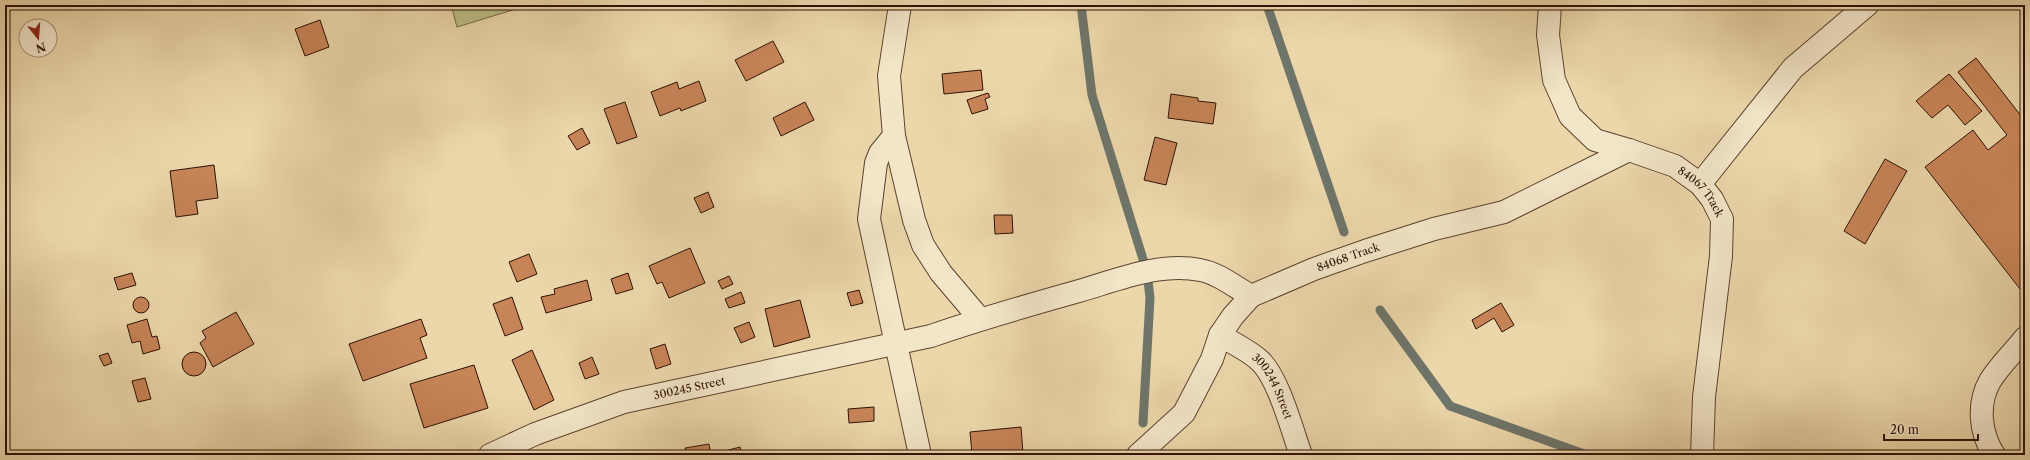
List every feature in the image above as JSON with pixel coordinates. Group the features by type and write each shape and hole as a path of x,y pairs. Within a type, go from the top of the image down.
{"street":[{"path":"900,5 889,76 894,136 914,220 923,245 941,273 980,319"},
{"name":"84067 Track","path":"1550,5 1548,35 1554,80 1570,116 1595,140 1675,166 1700,184 1712,199 1722,219 1721,256 1704,397 1702,455"},
{"path":"1700,184 1793,68 1867,5"},
{"path":"894,136 880,152 876,163 869,219 920,455"},
{"name":"84068 Track","path":"1138,455 1184,413 1212,359 1220,336 1233,316 1251,296 1314,268 1365,251 1434,229 1504,212 1629,150"},
{"name":"300245 Street","path":"490,455 535,434 624,402 745,378 931,336 980,319 1142,273 1178,267 1201,270 1217,276 1251,296"},
{"name":"300244 Street","path":"1220,336 1259,360 1267,369 1278,392 1301,455"},
{"path":"1994,455 1983,427 1981,408 1990,381 2025,338"}],"green space":[{"path":"451,5 529,5 457,27"}],"building":[{"path":"320,20 329,47 305,56 295,29"},
{"path":"773,41 784,62 746,81 735,60"},
{"path":"1976,58 2025,121 2025,285 2020,289 1925,167 1973,130 1988,150 2007,135 1958,72"},
{"path":"981,70 983,90 944,94 942,74"},
{"path":"1949,74 1982,111 1965,125 1948,105 1932,118 1916,101"},
{"path":"699,81 706,101 681,111 680,108 660,116 651,92 677,82 679,89"},
{"path":"988,93 990,97 985,99 988,109 972,114 967,100"},
{"path":"1171,94 1198,98 1198,101 1216,103 1213,124 1168,118"},
{"path":"625,102 637,137 617,144 604,109"},
{"path":"805,102 814,120 781,136 773,118"},
{"path":"582,128 590,143 577,150 568,136"},
{"path":"1155,137 1177,143 1166,185 1144,180"},
{"path":"1885,159 1907,171 1865,244 1844,231"},
{"path":"214,165 218,198 196,201 198,214 176,217 170,171"},
{"path":"708,192 714,207 701,213 694,198"},
{"path":"994,215 1012,215 1013,233 995,234"},
{"path":"690,248 705,283 669,298 662,282 657,284 649,266"},
{"path":"529,254 537,274 517,282 509,262"},
{"path":"132,273 136,285 118,290 114,278"},
{"path":"628,273 633,289 616,294 611,279"},
{"path":"729,276 733,284 722,289 718,281"},
{"path":"587,280 592,300 546,313 541,297 555,294 554,289"},
{"path":"859,290 863,303 851,306 847,293"},
{"path":"741,292 745,303 729,308 725,299"},
{"path":"138,297 144,297 149,302 147,311 144,313 138,313 133,308 133,302"},
{"path":"512,297 523,329 505,336 493,304"},
{"path":"800,300 810,337 774,347 765,309"},
{"path":"1501,303 1514,325 1502,332 1494,318 1476,329 1472,320"},
{"path":"236,312 254,344 213,367 200,343 206,338 202,331"},
{"path":"147,319 152,337 157,336 160,349 143,354 140,341 132,343 127,325"},
{"path":"421,319 427,335 420,338 427,358 363,381 349,344"},
{"path":"749,322 755,337 741,343 734,328"},
{"path":"665,344 671,364 656,369 650,349"},
{"path":"532,350 554,400 534,410 512,360"},
{"path":"194,352 202,356 206,364 202,372 194,376 186,372 182,364 186,356"},
{"path":"108,353 112,363 104,366 99,356"},
{"path":"592,357 599,374 585,379 579,363"},
{"path":"474,365 488,408 424,428 410,384"},
{"path":"145,378 151,399 138,402 132,381"},
{"path":"874,407 874,421 849,423 848,409"},
{"path":"1021,427 1023,453 1006,454 1006,451 972,454 970,432"},
{"path":"709,444 711,455 686,455 685,448"},
{"path":"740,447 742,455 717,455 717,453"}],"waterway":[{"path":"1081,5 1092,95 1147,272 1150,298 1143,423"},
{"path":"1267,5 1344,232"},
{"path":"1380,310 1450,406 1587,455"}]}
